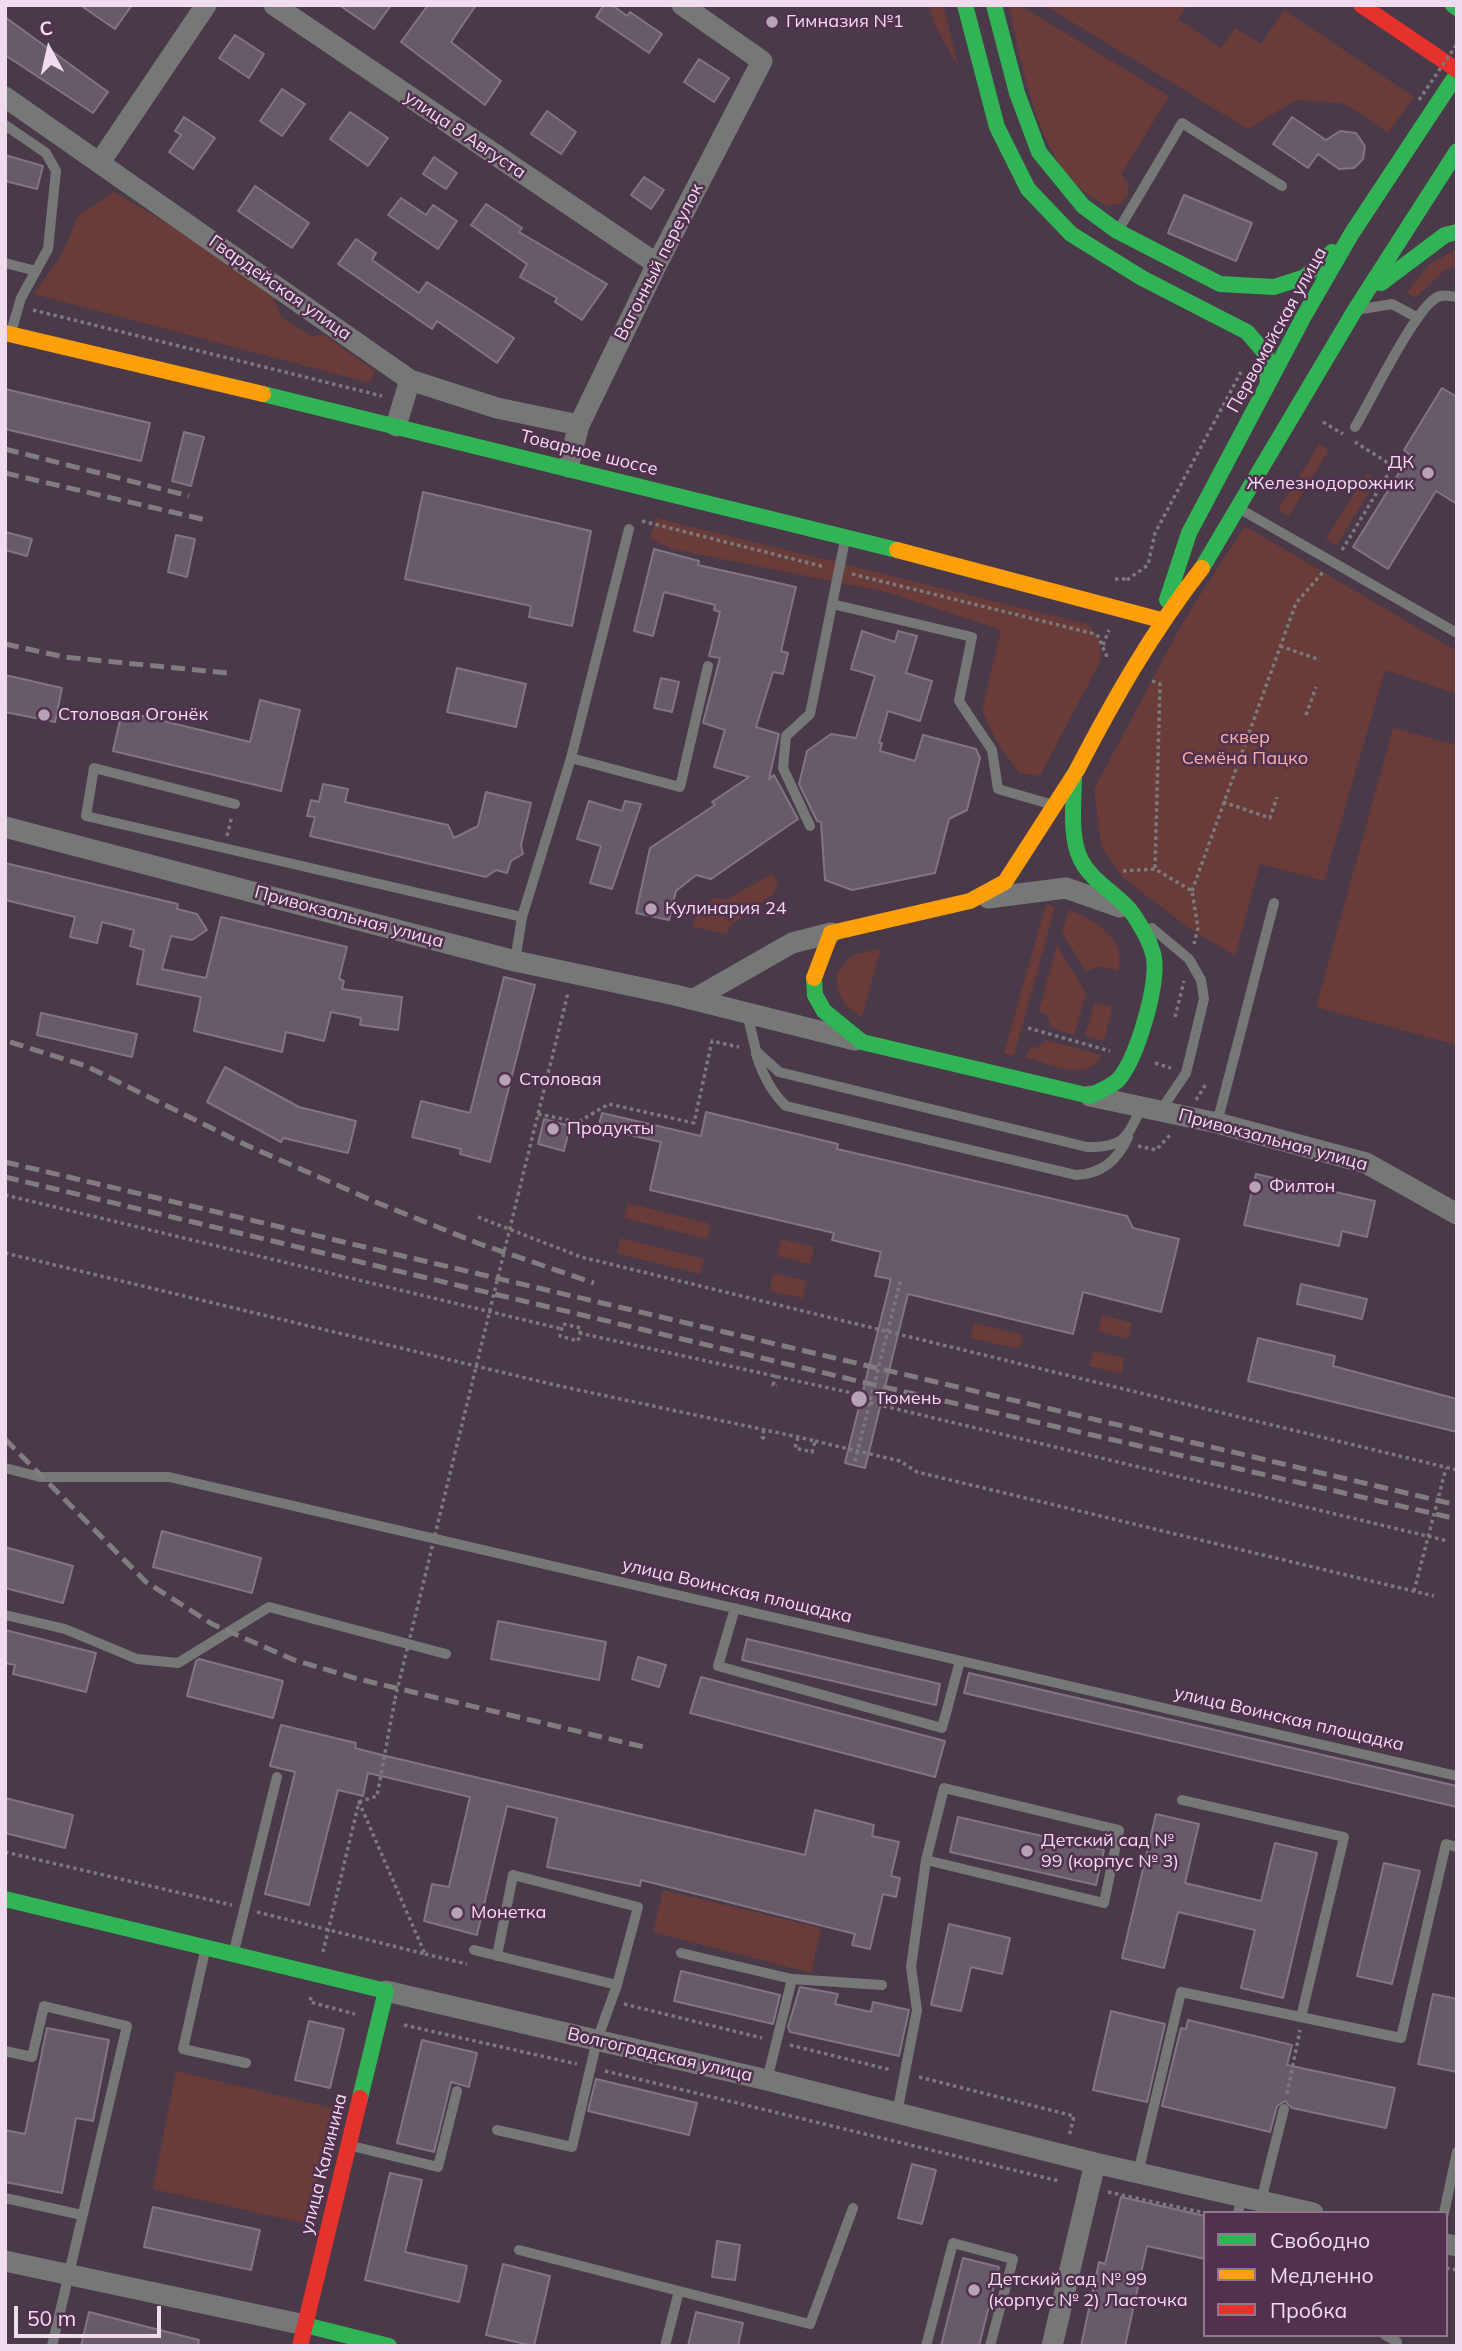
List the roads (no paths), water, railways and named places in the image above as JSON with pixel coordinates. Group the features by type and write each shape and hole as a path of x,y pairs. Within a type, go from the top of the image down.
{"street":[{"path":"100,162 206,5"},
{"name":"улица 8 Августа","path":"274,5 657,264"},
{"name":"Вагонный переулок","path":"568,467 579,425 657,264 762,61 682,5"},
{"path":"965,5 997,127 1028,189 1071,234 1142,278 1247,332 1266,354 1268,384"},
{"path":"994,5 1017,93 1040,152 1083,205 1117,231 1220,284 1274,287 1306,277 1352,233"},
{"path":"1361,5 1457,72"},
{"name":"Первомайская улица","path":"1161,620 1189,533 1268,384 1352,233 1425,117 1457,72"},
{"name":"Гвардейская улица","path":"5,97 410,380 497,408 579,425"},
{"name":"Первомайская улица","path":"1090,1096 1116,1081 1133,1057 1153,984 1154,959 1148,937 1132,911 1092,876 1080,859 1074,823 1074,775 1129,671 1161,620 1213,553 1355,310 1457,151"},
{"path":"1367,294 1445,235 1457,232"},
{"name":"Товарное шоссе","path":"8,334 568,467 1161,620"},
{"path":"396,426 410,380"},
{"path":"970,901 1006,882 1074,775"},
{"name":"Привокзальная улица","path":"5,827 515,961 694,999 862,1042 1217,1123 1366,1163 1457,1214"},
{"path":"694,999 792,943 970,901 1066,888 1132,911"},
{"name":"Привокзальная улица","path":"831,933 814,976 815,995 824,1011 862,1042"},
{"name":"Волгоградская улица","path":"5,1899 766,2080 1138,2173 1247,2204 1298,2211"},
{"name":"улица Калинина","path":"302,2335 386,1991"},
{"path":"1052,2346 1095,2163"},
{"path":"5,2260 69,2273 302,2335 389,2346"}],"lane":[{"path":"1117,231 1182,123 1282,186"},
{"path":"5,125 46,153 55,171 48,249 21,298 8,334"},
{"path":"5,263 36,271"},
{"path":"1355,427 1418,318 1435,298 1447,295 1457,297"},
{"path":"1355,310 1392,304 1418,318"},
{"path":"1240,509 1457,633"},
{"path":"515,961 522,917 571,758 630,524"},
{"path":"810,826 783,768 786,736 810,714 845,537"},
{"path":"832,604 972,637 959,701 992,750 998,789 1053,805"},
{"path":"571,758 680,787 708,666"},
{"path":"234,804 93,768 86,816 522,917"},
{"path":"1217,1123 1274,903"},
{"path":"747,1013 762,1072 786,1106 1076,1175 1088,1175 1106,1167 1121,1152 1128,1136 1151,1108 1186,1073 1204,999 1201,980 1189,960 1132,911"},
{"path":"755,1051 779,1072 1087,1147 1110,1147 1128,1136"},
{"name":"улица Воинская площадка","path":"5,1468 40,1477 169,1477 1457,1776"},
{"path":"5,1615 65,1629 137,1659 178,1663 269,1607 446,1654"},
{"path":"735,1608 718,1666 942,1728 960,1661"},
{"path":"233,1955 277,1777"},
{"path":"897,2113 917,2010 911,1967 926,1860 944,1788 1119,1830 1104,1903 926,1860"},
{"path":"1182,1800 1344,1838 1301,2017"},
{"path":"1138,2173 1181,1992 1401,2038 1446,1844 1457,1847"},
{"path":"497,1956 513,1875 638,1907 617,1985 597,2040 572,2147 497,2130"},
{"path":"206,1948 183,2049 246,2063"},
{"path":"474,1950 617,1985"},
{"path":"681,1953 792,1979 882,1984"},
{"path":"766,2080 792,1979"},
{"path":"5,2051 32,2057 44,2006 127,2026 52,2346"},
{"path":"349,2145 438,2167 457,2091"},
{"path":"1247,2204 1284,2109"},
{"path":"1444,2211 1457,2152"},
{"path":"5,2198 82,2215"},
{"path":"519,2250 810,2324 853,2208"},
{"path":"926,2346 953,2244 1013,2259 990,2346"},
{"path":"665,2346 679,2291"}],"railway":[{"path":"5,449 189,496"},
{"path":"5,473 206,520"},
{"path":"5,644 64,657 227,673"},
{"path":"10,1042 86,1066 246,1145 378,1203 480,1244 594,1283"},
{"path":"5,1162 1457,1505"},
{"path":"5,1177 862,1382 1457,1519"},
{"path":"5,1439 146,1582 212,1624 294,1660 358,1679 644,1747"}],"place":[{"name":"Гимназия №1","path":"772,22"},
{"name":"ДК Железнодорожник","path":"1428,473"},
{"name":"Столовая Огонёк","path":"44,715"},
{"name":"Кулинария 24","path":"651,909"},
{"name":"Столовая","path":"505,1080"},
{"name":"Продукты","path":"553,1129"},
{"name":"Филтон","path":"1255,1187"},
{"name":"Тюмень","path":"859,1399"},
{"name":"Детский сад № 99 (корпус № 3)","path":"1027,1851"},
{"name":"Монетка","path":"457,1913"},
{"name":"Детский сад № 99 (корпус № 2) Ласточка","path":"974,2290"}],"park label":[{"name":"сквер Семёна Пацко","path":"1245,748"}]}
